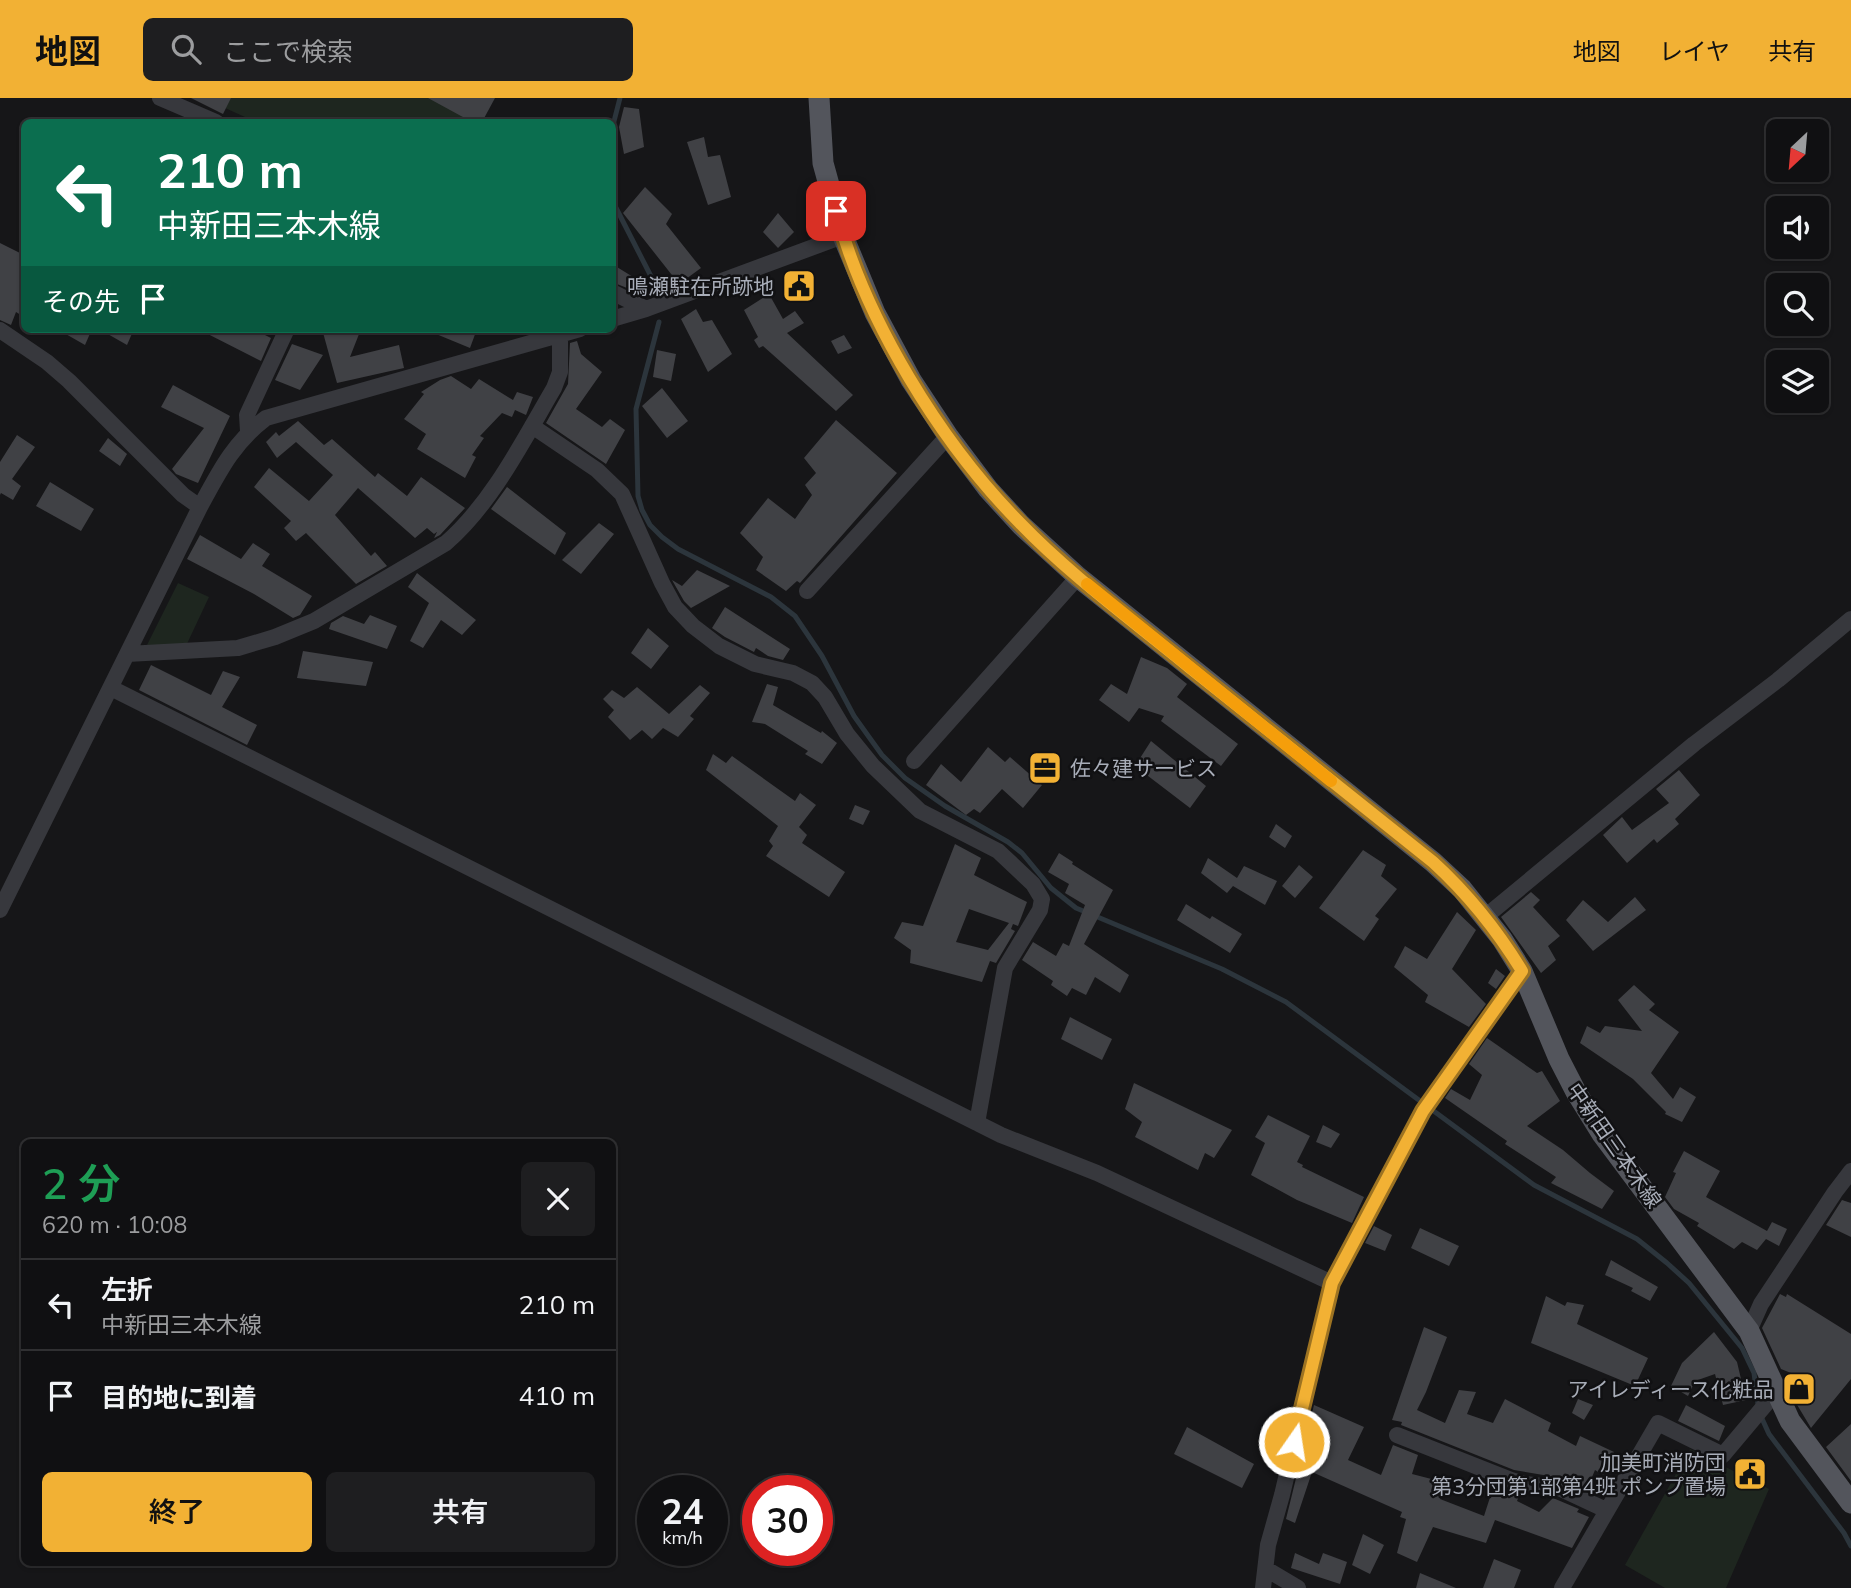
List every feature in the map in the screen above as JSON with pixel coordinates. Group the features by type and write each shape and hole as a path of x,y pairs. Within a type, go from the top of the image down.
{"main road":[{"name":"中新田三本木線","path":"819,98 823,163 843,236 875,313 911,380 948,436 988,489 1021,525 1078,577 1433,862 1462,889 1502,939 1522,971 1559,1059 1602,1133 1749,1331 1766,1404 1790,1421 1851,1503"}],"street":[{"path":"160,98 209,119"},
{"path":"616,318 843,236"},
{"path":"616,294 646,309"},
{"path":"0,330 54,368 183,495 200,507"},
{"path":"248,432 247,415 285,333"},
{"path":"0,910 200,507 230,452 248,432 266,418 567,333"},
{"path":"127,654 238,648 275,637 314,621 446,544 483,505 554,388 561,372 560,335"},
{"path":"532,426 597,470 621,494 675,607 693,626 719,646 755,664 793,673 812,683 825,697 847,734 873,766 920,811 955,831 998,850 1033,884 1042,899 1040,910 1005,968 977,1123"},
{"path":"807,591 948,436"},
{"path":"914,761 1078,577"},
{"path":"1485,917 1694,744 1778,680 1851,619"},
{"path":"111,688 977,1123 1097,1173 1332,1283"},
{"path":"1263,1588 1268,1545 1332,1283 1426,1107 1522,971"},
{"path":"1749,1331 1761,1304 1851,1171"},
{"path":"1562,1588 1658,1423 1723,1455 1766,1404"},
{"path":"1397,1435 1511,1480 1559,1488 1606,1510"},
{"path":"1266,1569 1298,1588"}],"shaded area":[{"path":"203,98 474,98 461,119 249,119"},
{"path":"178,583 209,597 185,648 146,647"},
{"path":"1690,1449 1769,1489 1726,1588 1665,1588 1625,1565"}],"building":[{"path":"191,98 231,98 223,114"},
{"path":"428,98 495,98 484,119 466,119"},
{"path":"624,107 639,109 644,147 624,154 619,127"},
{"path":"704,137 708,157 720,155 731,197 708,205 687,142"},
{"path":"645,187 672,214 666,224 701,268 679,284 623,213"},
{"path":"778,213 794,232 778,248 763,232"},
{"path":"0,243 21,254 21,315 16,312 11,325 0,320"},
{"path":"616,266 638,280 632,290 616,284"},
{"path":"769,294 783,319 795,311 804,323 787,333 853,395 836,411 763,346 759,348 754,340 758,337 744,310"},
{"path":"696,309 703,322 712,320 732,354 708,372 681,319"},
{"path":"64,333 90,333 85,345"},
{"path":"106,333 132,333 127,345"},
{"path":"206,333 261,333 271,338 261,361"},
{"path":"323,333 359,333 350,357 399,345 404,368 337,383"},
{"path":"434,333 476,333 470,348"},
{"path":"844,335 852,348 838,354 831,341"},
{"path":"577,341 581,354 602,372 576,409 602,427 610,419 625,430 606,464 546,423 568,384 570,343"},
{"path":"292,344 323,355 300,390 275,380"},
{"path":"657,350 676,354 671,381 653,377"},
{"path":"451,376 471,389 479,379 513,400 517,392 533,397 526,415 515,410 512,417 502,413 480,436 484,438 472,455 476,457 465,478 417,449 426,434 404,419 424,394 421,392"},
{"path":"173,385 230,416 198,483 176,474 172,469 204,428 161,407"},
{"path":"662,388 688,421 667,438 642,406"},
{"path":"836,420 897,473 800,583 797,581 786,591 756,570 763,557 740,533 768,498 795,519 812,495 805,485 816,473 804,458"},
{"path":"298,421 324,445 332,439 375,477 378,473 407,496 421,477 465,508 440,535 434,538 437,532 434,534 427,528 415,538 358,488 335,515 371,556 375,552 387,566 356,584 306,533 296,541 284,528 291,521 254,487 269,468 309,501 333,475 296,442 277,458 266,442 276,432 279,436"},
{"path":"17,435 35,447 12,479 21,486 13,500 1,493 0,495 0,462"},
{"path":"108,438 127,454 120,466 99,451"},
{"path":"50,482 94,509 81,531 36,506"},
{"path":"507,487 566,533 555,555 491,509"},
{"path":"599,523 614,534 581,574 562,560"},
{"path":"200,535 241,559 253,543 270,554 262,566 312,596 300,615 293,618 187,559"},
{"path":"697,570 730,586 691,608 672,580 682,586"},
{"path":"417,573 476,620 462,635 441,620 423,648 410,641 429,603 408,587"},
{"path":"725,607 790,649 783,660 768,656 756,648 754,652 712,628"},
{"path":"370,615 397,626 387,649 329,629 331,623 343,616 364,624"},
{"path":"648,628 669,646 651,669 631,653"},
{"path":"303,651 373,662 366,686 297,678"},
{"path":"1141,657 1167,668 1187,684 1177,697 1238,744 1221,766 1161,721 1164,716 1139,708 1129,722 1099,700 1111,684 1127,694"},
{"path":"151,665 211,695 223,671 240,677 222,707 257,725 247,745 139,690"},
{"path":"767,684 778,687 773,705 821,733 822,731 837,743 822,764 805,754 808,751 765,724 752,722"},
{"path":"700,685 710,693 690,716 694,719 678,737 663,728 652,739 642,730 630,740 608,717 614,710 603,699 612,690 624,698 637,687 669,714"},
{"path":"1151,741 1206,786 1190,808 1135,766"},
{"path":"988,747 1005,762 1010,757 1042,785 1023,808 1002,789 980,813 974,809 966,815 926,785 941,764 961,782"},
{"path":"713,754 726,763 732,756 795,801 800,793 816,805 799,827 807,835 802,843 845,872 829,897 766,856 773,846 769,841 778,826 706,770"},
{"path":"1679,770 1700,795 1675,819 1679,824 1657,843 1654,839 1627,863 1603,835 1622,817 1632,830 1669,803 1656,789"},
{"path":"855,805 870,811 863,825 849,819"},
{"path":"1276,824 1292,836 1285,848 1269,837"},
{"path":"955,844 981,858 974,875 1027,902 1018,926 1013,924 1011,929 1015,931 996,963 990,961 982,982 910,963 911,950 894,938 902,922 923,926","holes":["969,909 1009,923 988,950 956,942"]},
{"path":"1363,850 1386,865 1381,876 1397,889 1375,916 1379,919 1364,941 1319,908"},
{"path":"1059,853 1113,890 1084,944 1129,975 1120,993 1095,977 1086,995 1072,988 1067,996 1051,985 1053,981 1022,960 1033,942 1056,956 1063,943 1069,946 1085,905 1065,893 1069,884 1048,872"},
{"path":"1208,858 1237,878 1244,866 1277,881 1265,905 1233,886 1227,893 1201,873"},
{"path":"1299,865 1313,877 1295,898 1282,886"},
{"path":"1531,892 1540,900 1533,907 1560,936 1548,946 1556,960 1541,973 1501,917"},
{"path":"1635,897 1646,910 1593,951 1566,920 1583,900 1608,922"},
{"path":"1186,904 1242,934 1230,953 1177,920"},
{"path":"1457,912 1476,930 1452,969 1486,1004 1469,1027 1425,1002 1428,995 1394,967 1405,946 1427,959"},
{"path":"1496,969 1505,976 1496,989 1488,983"},
{"path":"1634,985 1655,1004 1649,1010 1679,1032 1651,1073 1673,1099 1680,1087 1696,1097 1682,1122 1665,1114 1633,1079 1580,1043 1587,1026 1600,1033 1605,1026 1642,1031 1618,1000"},
{"path":"1070,1017 1112,1039 1102,1060 1061,1039"},
{"path":"1487,1038 1537,1073 1542,1071 1560,1101 1527,1126 1563,1150 1614,1191 1602,1209 1551,1183 1556,1177 1505,1144 1507,1141 1445,1098 1451,1089 1470,1100 1482,1075 1469,1064"},
{"path":"1134,1083 1232,1130 1214,1158 1205,1153 1198,1170 1135,1137 1142,1122 1125,1109"},
{"path":"1268,1115 1310,1136 1297,1162 1303,1165 1302,1167 1364,1197 1352,1223 1297,1200 1251,1175 1265,1143 1255,1137"},
{"path":"1323,1125 1340,1134 1331,1148 1316,1142"},
{"path":"1684,1151 1720,1171 1706,1197 1767,1231 1772,1222 1787,1229 1779,1246 1766,1239 1757,1250 1742,1242 1734,1249 1697,1226 1699,1223 1674,1209 1665,1197 1676,1173 1673,1172"},
{"path":"1842,1200 1851,1203 1851,1237 1826,1225"},
{"path":"1374,1226 1392,1235 1385,1251 1365,1243"},
{"path":"1420,1228 1459,1246 1449,1266 1411,1248"},
{"path":"1611,1260 1658,1287 1650,1301 1631,1291 1633,1288 1605,1275"},
{"path":"1780,1294 1786,1297 1787,1294 1851,1334 1851,1379 1811,1428 1796,1403 1811,1381 1781,1369 1762,1328"},
{"path":"1546,1296 1565,1306 1567,1302 1584,1305 1577,1324 1648,1358 1635,1386 1531,1343"},
{"path":"1424,1327 1447,1337 1417,1410 1445,1423 1459,1390 1476,1392 1467,1414 1493,1423 1505,1399 1551,1423 1548,1431 1576,1446 1580,1436 1614,1452 1603,1475 1595,1470 1587,1489 1561,1478 1514,1470 1392,1420"},
{"path":"1714,1332 1737,1362 1746,1400 1723,1405 1715,1374 1695,1381 1688,1396 1671,1386 1682,1363"},
{"path":"1578,1399 1593,1405 1584,1420 1572,1413"},
{"path":"1314,1405 1364,1427 1348,1460 1381,1475 1393,1445 1418,1455 1412,1474 1447,1483 1440,1499 1484,1516 1494,1485 1520,1494 1517,1501 1539,1512 1553,1498 1579,1509 1577,1512 1589,1517 1572,1548 1495,1520 1486,1543 1433,1527 1417,1562 1397,1553 1406,1519 1400,1517 1402,1512 1312,1472 1295,1523 1286,1519"},
{"path":"1686,1405 1725,1426 1719,1441 1678,1421"},
{"path":"1851,1424 1851,1481 1826,1447"},
{"path":"1187,1427 1254,1464 1242,1488 1174,1454"},
{"path":"1363,1534 1384,1545 1370,1574 1352,1565"},
{"path":"1295,1553 1319,1564 1323,1553 1347,1562 1340,1584 1291,1568"},
{"path":"1494,1559 1521,1570 1514,1588 1483,1588"},
{"path":"1420,1573 1456,1588 1416,1588"}],"waterway":[{"path":"615,119 620,98"},
{"path":"616,208 658,290"},
{"path":"659,322 636,409 638,496 650,525 678,549 771,597 795,616 822,656 854,716 882,755 905,778 1022,853 1051,888 1076,908 1222,969 1286,1002 1534,1185 1637,1239 1667,1263 1689,1283 1742,1348 1754,1373 1759,1412 1769,1434 1851,1546"}],"slow traffic":[{"path":"1087,584 1331,781"}],"place":[{"name":"鳴瀬駐在所跡地","path":"799,286"},
{"name":"佐々建サービス","path":"1045,768"},
{"name":"アイレディース化粧品","path":"1799,1389"},
{"name":"加美町消防団 第3分団第1部第4班 ポンプ置場","path":"1750,1474"}],"route":[{"path":"836,211 843,236 875,313 911,380 988,489 1021,525 1078,577 1433,862 1462,889 1485,917 1522,971 1423,1111 1332,1283 1294,1442"}]}
